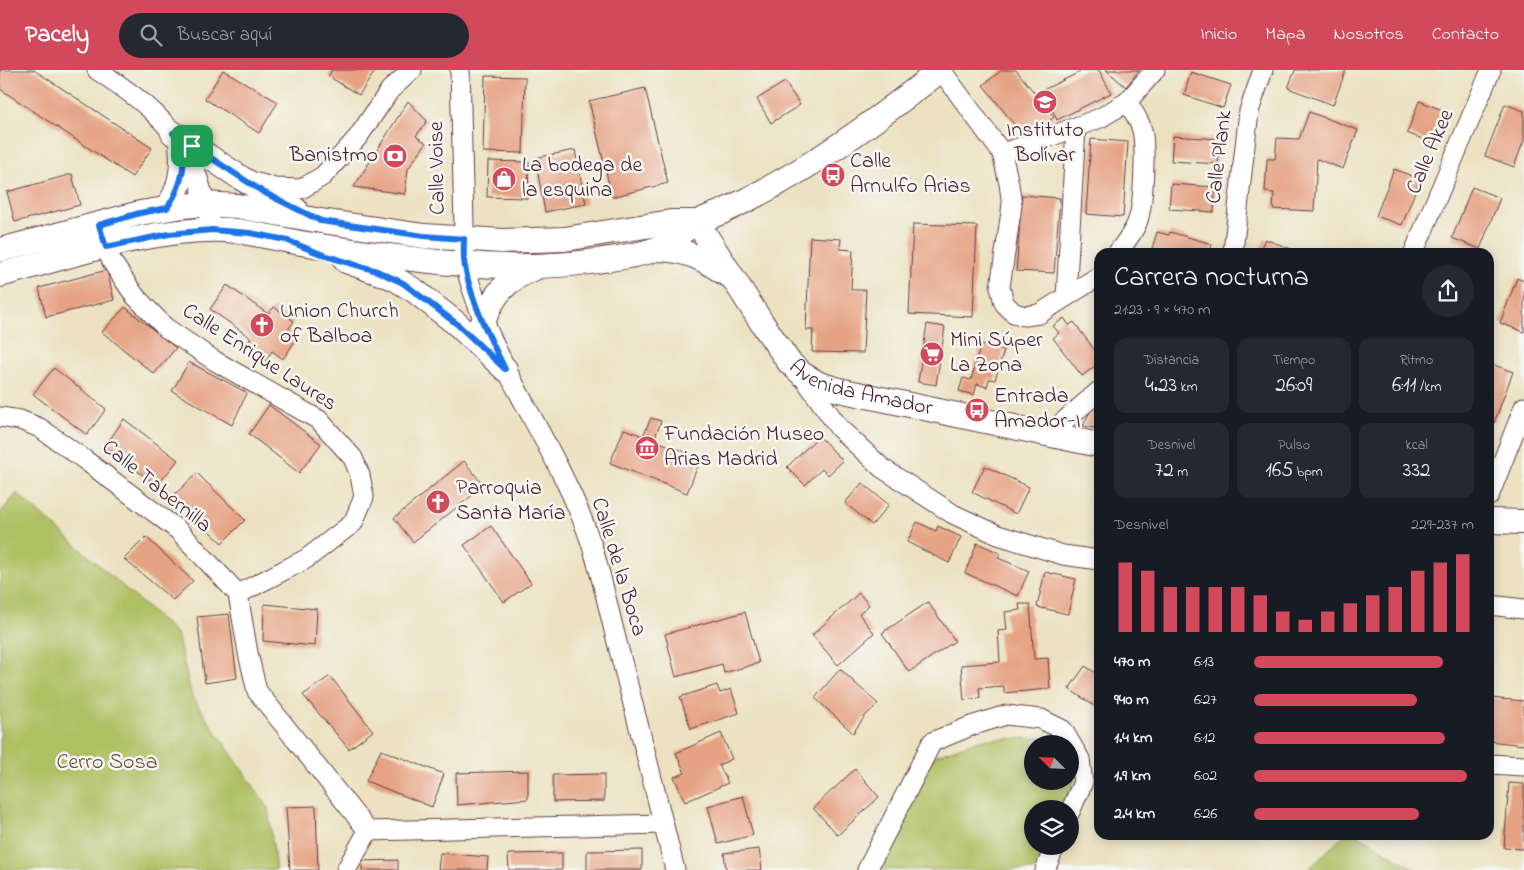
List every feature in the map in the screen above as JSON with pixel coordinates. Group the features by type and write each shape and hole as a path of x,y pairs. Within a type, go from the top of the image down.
{"main road":[{"path":"0,275 106,247 169,234 212,230 250,233 418,260 465,265 538,267 598,261 657,249 674,240 697,222 754,196 802,169 867,126 941,70"},
{"path":"177,139 280,202 321,221"},
{"path":"167,208 180,183 182,159 177,139"},
{"path":"0,250 140,213 205,204 237,206 321,221 424,236 502,241 565,239 671,222 697,222"},
{"name":"Avenida Amador","path":"697,222 783,354 802,374 819,384 910,407 1049,434 1094,445"},
{"path":"286,240 326,256 377,271 403,283 457,324 505,369"},
{"path":"657,249 691,254 713,265 734,280"},
{"path":"483,322 490,304 504,286 517,276 538,267"},
{"path":"1494,521 1524,522"}],"street":[{"path":"97,70 143,102 177,139 197,176 212,230"},
{"path":"241,178 275,188 301,189 323,176 358,136 390,90 412,70"},
{"name":"Calle Voise","path":"460,70 465,265"},
{"path":"941,70 1002,153 1012,205 1000,287 1004,303 1014,313 1025,316 1039,314 1094,279"},
{"path":"1002,153 1100,118 1127,102 1156,70"},
{"name":"Calle Plank","path":"1233,248 1248,110 1263,70"},
{"name":"Calle Akee","path":"1416,248 1491,70"},
{"path":"1121,248 1136,226 1142,199 1144,142 1138,120 1127,102"},
{"path":"1066,297 1076,127"},
{"name":"Calle Enrique Laures","path":"99,225 112,262 134,296 166,328 215,361 319,420 353,458 360,475 364,497 353,523 306,559 238,594"},
{"name":"Calle de la Boca","path":"465,265 483,322 505,369 556,461 590,540 675,870"},
{"path":"802,374 839,428 882,468 953,514 998,535 1063,556 1094,559"},
{"path":"1049,434 1094,395"},
{"path":"1494,483 1524,407"},
{"name":"Calle Tabernilla","path":"0,417 20,420 40,428 85,460 178,530 238,594"},
{"path":"238,594 248,653 257,691 368,831"},
{"path":"1494,606 1524,609"},
{"path":"867,870 932,742 971,726 1006,715 1041,719 1063,730 1080,759 1082,782 1075,800"},
{"path":"1494,764 1524,766"},
{"path":"368,831 664,824"},
{"path":"346,870 368,831"},
{"path":"1045,870 1052,855"}],"green space":[{"name":"Cerro Sosa","path":"17,493 177,634 192,697 268,807 276,870 0,870 0,513"},
{"path":"1024,738 1024,790 1070,790 1066,800 1024,800 1024,855 1041,855 1035,870 876,870 934,756 982,739"},
{"path":"1339,840 1367,840 1416,870 1308,870"}],"building":[{"path":"0,70 34,70 152,148 132,177 0,89"},
{"path":"223,70 278,102 259,133 205,99"},
{"path":"332,70 376,70 359,95 328,76"},
{"path":"1002,70 1016,70 1054,117 1035,132 1030,126 1021,133 983,85"},
{"path":"1084,70 1099,70 1111,93 1057,120 1043,90"},
{"path":"1106,70 1139,70 1126,87"},
{"path":"1295,70 1346,70 1333,105 1288,88"},
{"path":"1191,72 1231,85 1223,108 1184,95"},
{"path":"485,76 525,77 523,153 483,152"},
{"path":"785,82 800,105 771,123 757,99"},
{"path":"645,88 668,183 612,197 589,101"},
{"name":"Banistmo","path":"408,101 427,121 416,136 426,143 408,169 405,194 354,187"},
{"path":"1419,101 1445,111 1433,143 1407,133"},
{"path":"1505,104 1524,111 1524,140 1514,167 1485,156"},
{"path":"1309,112 1358,130 1343,169 1317,159 1314,211 1273,209 1274,193 1265,192 1267,159 1275,159 1277,138 1299,139"},
{"path":"1173,136 1219,139 1218,164 1171,161"},
{"path":"1091,139 1128,142 1123,217 1086,214"},
{"path":"575,150 586,204 545,212 535,158"},
{"path":"488,161 529,162 528,198 487,197"},
{"path":"1394,169 1420,179 1402,225 1376,216"},
{"path":"72,174 80,205 15,222 7,192"},
{"path":"1171,184 1215,187 1214,212 1169,209"},
{"path":"1472,187 1500,198 1480,248 1452,238"},
{"path":"1022,195 1060,198 1054,273 1016,271"},
{"path":"913,224 977,226 973,317 909,314"},
{"path":"1157,232 1169,235 1170,232 1212,244 1211,248 1152,248"},
{"path":"810,237 841,239 840,249 853,250 851,290 866,290 863,353 812,352 813,330 806,330"},
{"path":"1265,239 1289,248 1261,248"},
{"path":"107,270 114,300 46,317 39,288"},
{"path":"1517,278 1524,281 1524,332 1500,323"},
{"name":"Union Church of Balboa","path":"227,285 268,314 274,307 294,321 288,330 298,337 283,359 272,351 265,361 245,347 251,338 210,309"},
{"path":"125,307 176,348 154,374 102,332"},
{"path":"1064,318 1069,325 1074,322 1094,349 1094,367 1082,376 1053,338 1059,333 1053,326"},
{"name":"Mini Súper La Zona","path":"927,324 945,327 936,385 918,382"},
{"path":"981,344 1004,350 995,380 989,379 987,387 977,384 974,395 959,391 963,378 971,380"},
{"path":"189,362 247,393 232,425 172,391"},
{"path":"1494,365 1513,372 1494,423"},
{"path":"54,368 106,409 87,435 33,394"},
{"path":"1094,404 1094,428 1083,426"},
{"path":"269,405 321,444 299,473 249,434"},
{"path":"651,418 661,421 654,440 701,458 687,493 610,463 624,429 643,436"},
{"path":"124,419 178,460 157,486 105,446"},
{"path":"819,436 843,461 828,475 822,469 805,485 787,467"},
{"name":"Parroquia Santa María","path":"464,461 484,486 413,542 394,518"},
{"path":"985,466 1029,487 1016,514 972,492"},
{"path":"197,473 245,520 222,543 172,497"},
{"path":"862,483 889,505 872,525 845,503"},
{"path":"917,522 936,531 938,526 961,537 949,563 907,542"},
{"path":"491,526 531,583 504,602 464,545"},
{"path":"146,537 193,581 173,600 124,559"},
{"path":"977,543 1000,553 998,558 1029,571 1018,596 965,573"},
{"path":"1045,572 1076,579 1068,614 1037,607"},
{"path":"859,593 869,605 859,614 874,633 838,665 812,635"},
{"path":"928,602 955,641 909,672 882,633"},
{"path":"264,604 317,609 315,646 263,641"},
{"path":"1019,604 1030,604 1034,659 1048,658 1050,689 1004,693 1004,686 979,688 980,698 964,700 961,665 1000,662 998,631 1007,630 1005,612 1020,610"},
{"path":"745,612 759,663 724,673 722,664 676,677 665,634"},
{"path":"229,614 237,678 205,683 197,617"},
{"path":"1085,666 1094,672 1094,706 1069,689"},
{"path":"840,669 878,704 865,716 853,733 815,698"},
{"path":"330,676 373,731 349,749 303,695"},
{"path":"717,685 720,693 731,689 739,713 691,729 680,697"},
{"path":"1494,698 1524,701 1524,745 1494,742"},
{"path":"721,733 732,759 719,765 728,783 685,802 674,777 685,773 676,753"},
{"path":"381,750 444,774 432,807 366,781"},
{"path":"855,769 879,797 838,835 813,808"},
{"path":"528,771 528,799 457,805 456,773"},
{"path":"604,774 604,801 553,802 553,775"},
{"path":"1509,783 1524,784 1524,849 1504,848"},
{"path":"743,796 753,835 718,844 708,806"},
{"path":"316,806 318,870 290,870 286,807"},
{"path":"759,849 762,870 726,870 724,853"},
{"path":"642,850 642,870 587,870 587,851"},
{"path":"440,853 488,857 487,870 438,870"},
{"path":"562,853 562,870 509,870 508,854"},
{"path":"398,860 398,870 362,870 362,861"}],"place":[{"name":"Instituto Bolívar","path":"1045,102"},
{"name":"Banistmo","path":"395,156"},
{"name":"Calle Arnulfo Arias","path":"833,175"},
{"name":"La bodega de la esquina","path":"504,179"},
{"name":"Union Church of Balboa","path":"262,325"},
{"name":"Mini Súper La Zona","path":"932,354"},
{"name":"Entrada Amador-I","path":"977,410"},
{"name":"Fundación Museo Arias Madrid","path":"647,448"},
{"name":"Parroquia Santa María","path":"438,502"}],"route":[{"path":"173,133 192,146 280,202 321,221 424,236 464,239 465,265 474,298 505,369 442,311 403,283 377,271 326,256 286,240 261,234 212,230 150,237 106,247 99,225 140,213 167,208 175,195 181,176 182,154 181,145 173,133"}]}
